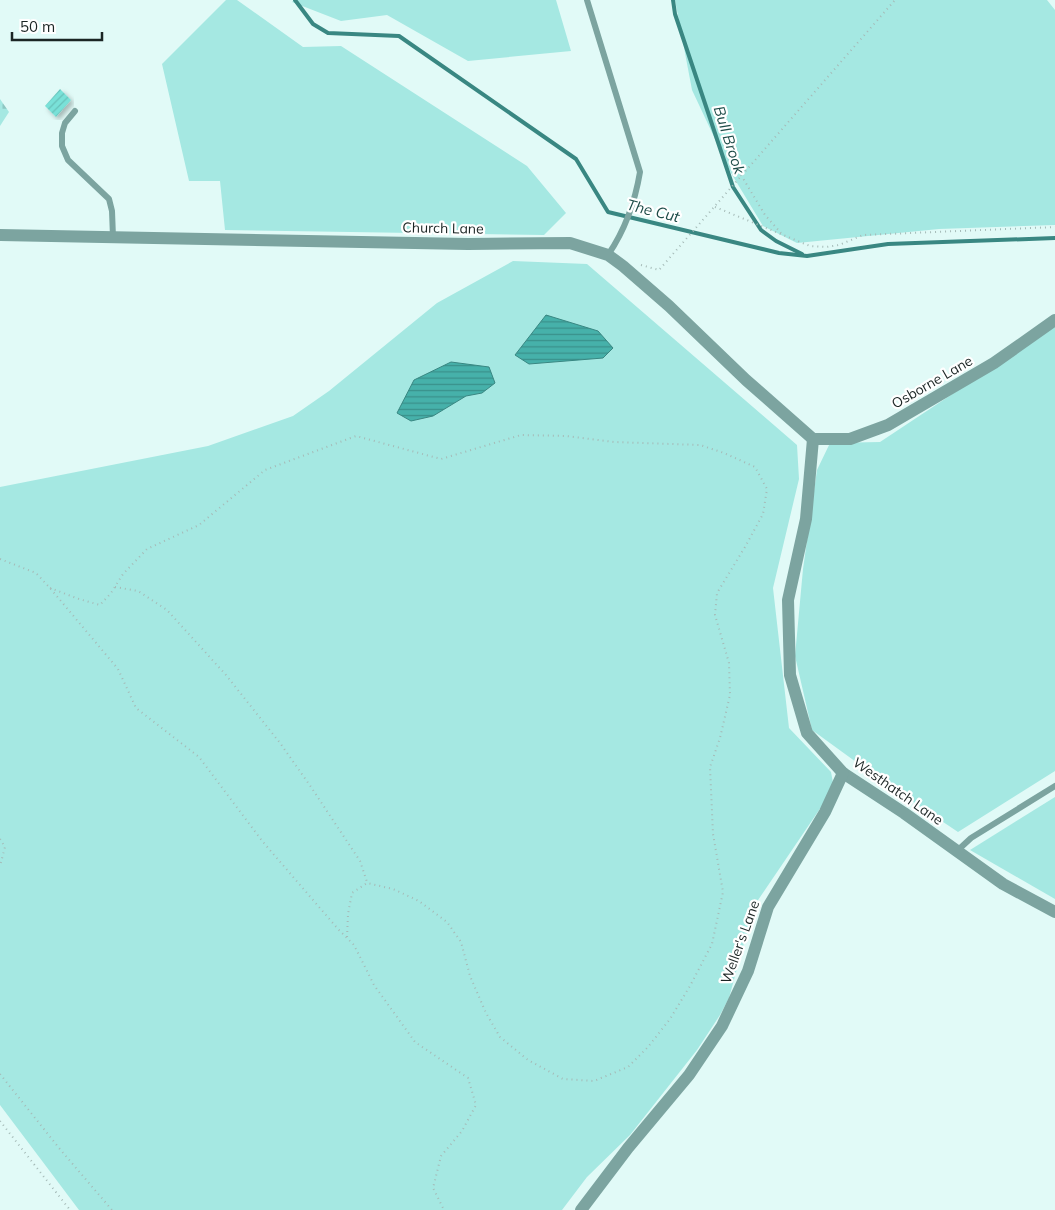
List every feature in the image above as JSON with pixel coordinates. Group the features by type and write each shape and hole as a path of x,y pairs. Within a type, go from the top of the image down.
{"street":[{"name":"Church Lane","path":"0,235 458,244 570,244 608,256 623,266 644,283 746,380 813,439"},
{"name":"Osborne Lane","path":"813,439 850,439 888,424 994,363 1055,320"},
{"name":"Westhatch Lane","path":"813,439 806,519 788,600 790,675 808,733 843,773 1003,884 1055,912"},
{"name":"Weller's Lane","path":"581,1210 628,1148 689,1075 722,1026 748,971 768,907 825,812 843,773"}],"lane":[{"path":"587,0 640,172 636,194 622,233 608,256"},
{"path":"75,111 65,123 62,134 62,146 68,160 109,199 112,211 113,237"},
{"path":"958,851 971,838 1055,786"}],"path":[{"path":"623,266 627,261 659,270 895,0"},
{"path":"741,175 765,215 782,234"},
{"path":"714,206 810,246 826,247 839,245 863,235 1055,227"},
{"path":"50,588 100,605 123,574 147,549 199,525 265,470 356,436 441,459 521,435 566,436 614,442 700,445 724,452 755,467 767,489 763,514 717,593 715,615 729,662 730,695 720,738 710,767 712,834 723,892 712,944 670,1019 648,1047 628,1067 594,1081 563,1079 528,1060 500,1037 486,1013 470,976 461,942 447,922 419,901 393,889 367,882"},
{"path":"0,560 36,573 50,588 118,669 136,708 199,757 263,842 354,945 374,985 415,1042 468,1078 476,1105 462,1131 441,1156 433,1188 444,1210"},
{"path":"115,587 138,592 168,610 226,675 280,743 311,787 360,861 367,882"},
{"path":"0,839 5,847 0,866"},
{"path":"347,938 348,914 352,893 367,882"},
{"path":"0,1074 112,1210"},
{"path":"0,1121 70,1210"}],"green space":[{"path":"226,0 237,0 303,47 341,46 527,166 566,213 544,235 225,230 220,181 189,181 162,64"},
{"path":"294,0 556,0 571,51 468,61 387,15 341,21 292,2"},
{"path":"675,0 1047,0 1055,10 1055,225 939,229 797,243 763,226 731,173 692,90"},
{"path":"0,99 9,112 0,126"},
{"path":"513,261 587,264 797,445 799,479 773,588 789,728 831,772 834,788 754,906 729,998 720,1015 697,1050 630,1135 587,1177 562,1210 79,1210 0,1105 0,487 208,446 293,416 329,391 437,303"},
{"path":"1055,326 1055,771 958,832 885,783 812,730 795,656 803,569 817,470 830,443 880,442"},
{"path":"1055,797 1055,899 970,850"}],"shaded area":[{"path":"546,315 598,331 613,348 603,358 529,364 515,355"},
{"path":"451,362 489,367 495,383 482,393 466,396 433,416 411,421 397,413 414,380"}],"building":[{"path":"60,89 71,100 56,117 45,106"}],"waterway":[{"name":"The Cut","path":"295,0 313,24 328,33 399,36 576,159 608,212 779,253 807,256 888,244 1055,238"},
{"name":"Bull Brook","path":"673,0 675,14 733,187 761,230 776,241 802,254"}]}
